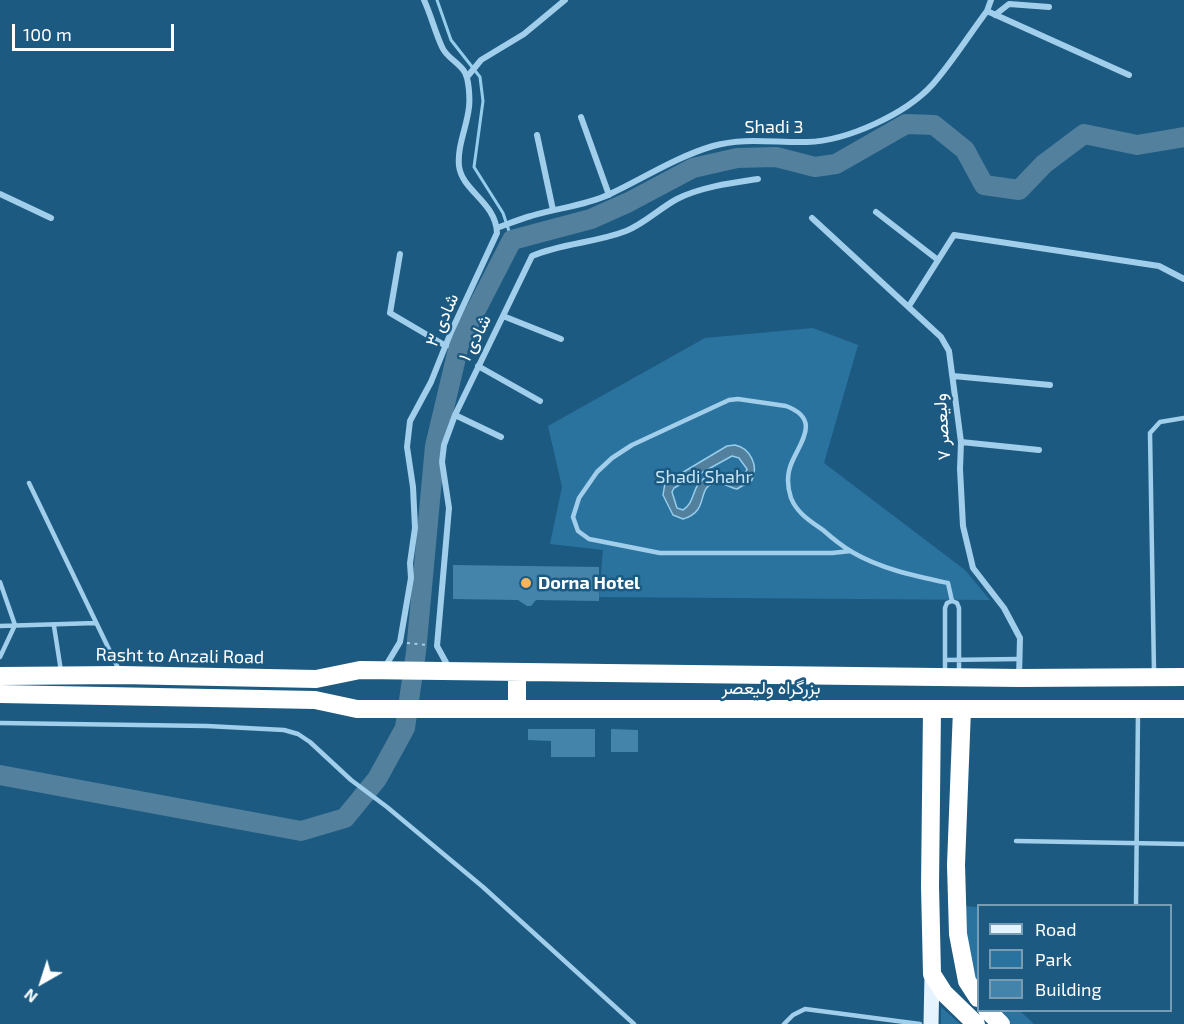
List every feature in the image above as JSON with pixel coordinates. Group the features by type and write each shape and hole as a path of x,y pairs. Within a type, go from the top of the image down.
{"highway":[{"name":"بزرگراه ولیعصر","path":"360,670 517,672 952,668 1019,678 1184,677"},
{"name":"Rasht to Anzali Road","path":"0,676 122,675 316,679 360,670"},
{"path":"517,672 518,709"},
{"name":"بزرگراه ولیعصر","path":"0,694 315,700 357,710 1184,709"},
{"path":"932,709 932,974 944,993 976,1024"},
{"path":"962,709 956,865 958,934 967,981 977,996"},
{"path":"931,866 956,865"},
{"path":"932,933 958,934"},
{"path":"988,1012 1001,1024"}],"main road":[{"path":"931,1024 932,974"}],"street":[{"path":"424,0 443,50 467,77 469,106 461,139 459,168 466,183 483,200 493,215 497,228"},
{"path":"467,77 481,60 524,33 565,0"},
{"name":"Shadi 3","path":"497,228 553,210 579,206 609,195 651,172 726,142 826,141 854,134 911,102 931,86 987,11 991,0"},
{"path":"995,15 1009,4 1049,6"},
{"path":"987,11 1129,75"},
{"path":"581,117 609,195"},
{"path":"537,135 553,210"},
{"name":"شادی ۱","path":"437,646 449,508 442,462 444,445 455,415 532,256 550,248 628,231 678,199 725,184 758,179"},
{"path":"0,194 51,218"},
{"path":"876,212 938,260"},
{"name":"ولیعصر ۷","path":"812,218 941,337 949,351 961,442 963,526 973,568 1004,608 1020,638 1019,678"},
{"name":"شادی ۳","path":"387,671 387,663 400,642 411,578 410,562 415,528 413,488 407,447 410,421 431,382 497,233 497,228"},
{"path":"909,306 954,235 1159,266 1184,279"},
{"path":"400,254 390,313 446,346"},
{"path":"503,316 561,339"},
{"path":"478,366 540,401"},
{"path":"953,376 1050,384"},
{"path":"455,415 501,437"},
{"path":"961,442 1039,450"},
{"path":"437,646 447,671"}],"lane":[{"path":"850,552 660,553 589,539 578,531 573,522 573,513 579,498 597,472 621,451 712,406 738,399 786,406 802,417 806,428 806,435 789,470 788,479 790,495 802,514 850,552 874,563 948,583 952,601"},
{"path":"1154,678 1150,433 1160,422 1184,418"},
{"path":"29,483 122,675"},
{"path":"0,582 15,625 0,657"},
{"path":"952,601 957,603 959,608 952,668"},
{"path":"952,601 947,603 945,608 952,668"},
{"path":"0,627 96,623"},
{"path":"54,626 62,676"},
{"path":"952,668 1019,659"},
{"path":"1136,904 1138,709"},
{"path":"0,723 207,726 284,730 298,734 483,887 634,1024"},
{"path":"1016,841 1184,843"},
{"path":"784,1024 793,1015 805,1009 920,1024"}],"path":[{"path":"400,642 437,646"}],"green space":[{"name":"Shadi Shahr","path":"813,328 858,345 824,463 965,570 990,600 599,597 603,550 550,544 562,487 548,426 705,338"},
{"path":"962,906 977,907 977,981 973,971"},
{"path":"941,1007 960,1024 941,1024"},
{"path":"997,1012 1021,1012 1034,1024 1011,1024"}],"shaded area":[{"path":"727,446 740,447 752,458 754,475 752,480 737,489 721,483 711,485 706,488 697,510 692,515 683,519 673,515 663,495 665,483","holes":["732,456 739,458 747,469 745,475 736,477 713,474 708,476 698,484 687,506 683,510 677,508 672,492 674,488"]}],"building":[{"name":"Dorna Hotel","path":"453,565 599,567 599,601 536,600 531,606 527,606 518,600 453,599"},
{"path":"528,729 595,729 595,757 551,757 551,741 528,740"},
{"path":"611,729 638,730 638,752 611,752"}],"waterway":[{"path":"437,0 451,40 480,77 483,101 474,167 503,213 512,240"},
{"path":"0,775 301,831 345,818 377,779 405,728 416,652 435,446 460,341 512,240 591,219 693,168 737,158 776,157 815,167 836,164 906,124 934,125 965,150 984,185 1019,190 1044,164 1084,134 1137,145 1184,137"}],"place":[{"name":"Dorna Hotel","path":"526,583"}]}
